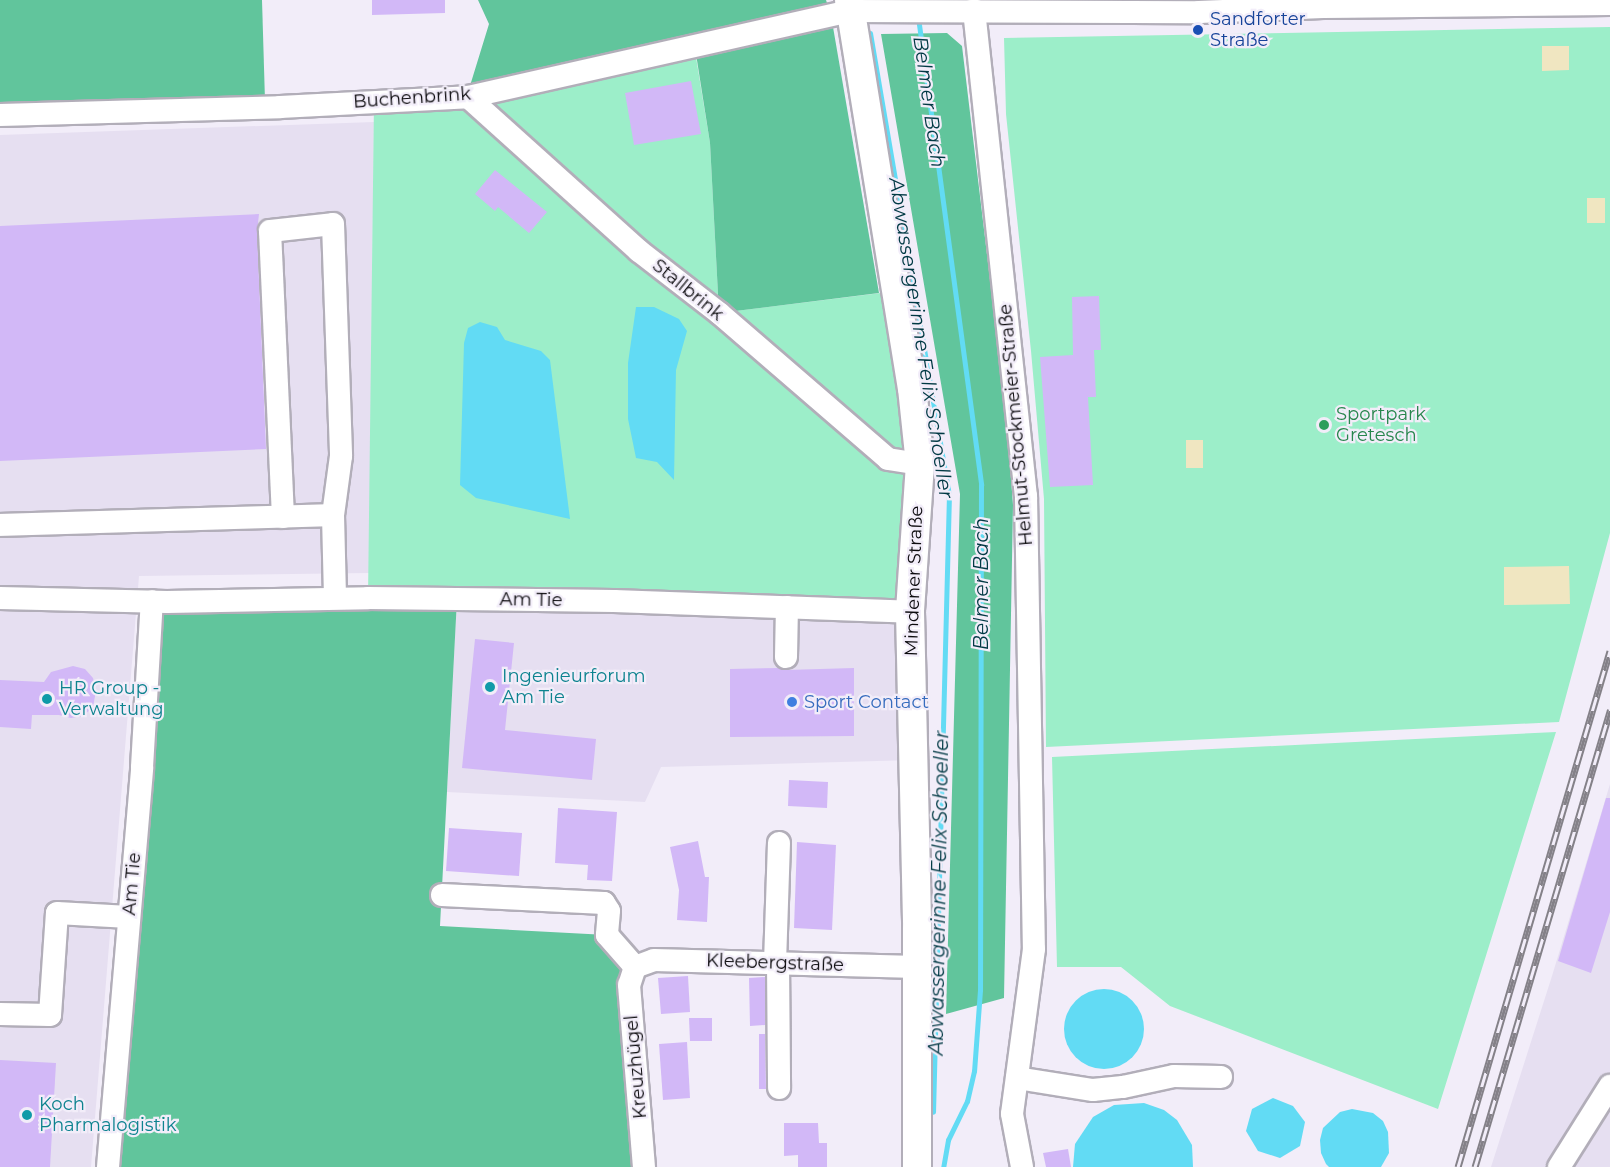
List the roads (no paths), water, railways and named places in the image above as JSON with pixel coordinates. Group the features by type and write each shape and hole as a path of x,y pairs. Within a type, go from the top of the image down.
{"main road":[{"name":"Mindener Straße","path":"850,5 912,388 920,464 910,612 917,967 917,1167"}],"street":[{"path":"850,5 937,10 1199,12 1323,4 1610,4"},
{"name":"Buchenbrink","path":"0,115 280,107 468,96 850,5"},
{"name":"Helmut-Stockmeier-Straße","path":"974,10 1026,496 1034,949 1012,1114 1022,1167"},
{"name":"Stallbrink","path":"468,96 639,251 718,313 888,459 920,464"},
{"path":"283,517 270,231 333,224 341,456 333,515 335,598"},
{"path":"0,525 333,515"},
{"name":"Am Tie","path":"0,597 152,601 335,598 608,600 910,612"},
{"name":"Am Tie","path":"108,1167 142,767 152,601"},
{"path":"786,657 787,607"},
{"path":"779,843 777,963 779,1088"},
{"path":"442,895 604,903 609,911 607,935 635,967"},
{"path":"0,1014 50,1015 57,913 129,917"},
{"name":"Kleebergstraße","path":"635,967 654,960 917,967"},
{"name":"Kreuzhügel","path":"635,967 629,986 644,1167"},
{"path":"1017,1078 1093,1090 1123,1088 1174,1076 1221,1077"},
{"path":"1559,1167 1610,1086"}],"water":[{"path":"636,307 654,307 679,319 687,331 676,370 674,480 657,462 636,458 628,419 628,363"},
{"path":"480,322 497,327 505,340 541,351 550,360 570,519 476,498 460,485 464,343 468,328"},
{"path":"1096,989 1112,989 1133,1000 1144,1021 1144,1037 1133,1058 1112,1069 1096,1069 1082,1063 1070,1051 1064,1037 1064,1021 1070,1007 1082,995"},
{"path":"1273,1098 1293,1106 1305,1122 1300,1146 1280,1158 1258,1151 1246,1131 1252,1109"},
{"path":"1144,1103 1164,1110 1177,1120 1192,1145 1193,1167 1073,1167 1075,1144 1093,1117 1114,1105"},
{"path":"1352,1109 1373,1113 1383,1121 1388,1132 1389,1153 1381,1167 1329,1167 1326,1164 1321,1153 1320,1140 1323,1128 1340,1112"}],"waterway":[{"name":"Belmer Bach","path":"918,17 981,485 980,990 974,1071 967,1101 948,1140 943,1167"},
{"name":"Abwassergerinne Felix Schoeller","path":"870,33 949,494 933,1112"}],"railway":[{"path":"1458,1167 1610,651"},
{"path":"1475,1167 1610,710"}],"place":[{"name":"Sandforter Straße","path":"1198,30"},
{"name":"Sportpark Gretesch","path":"1324,425"},
{"name":"Ingenieurforum Am Tie","path":"490,687"},
{"name":"HR Group - Verwaltung","path":"47,699"},
{"name":"Sport Contact","path":"792,702"},
{"name":"Koch Pharmalogistik","path":"27,1115"}]}
